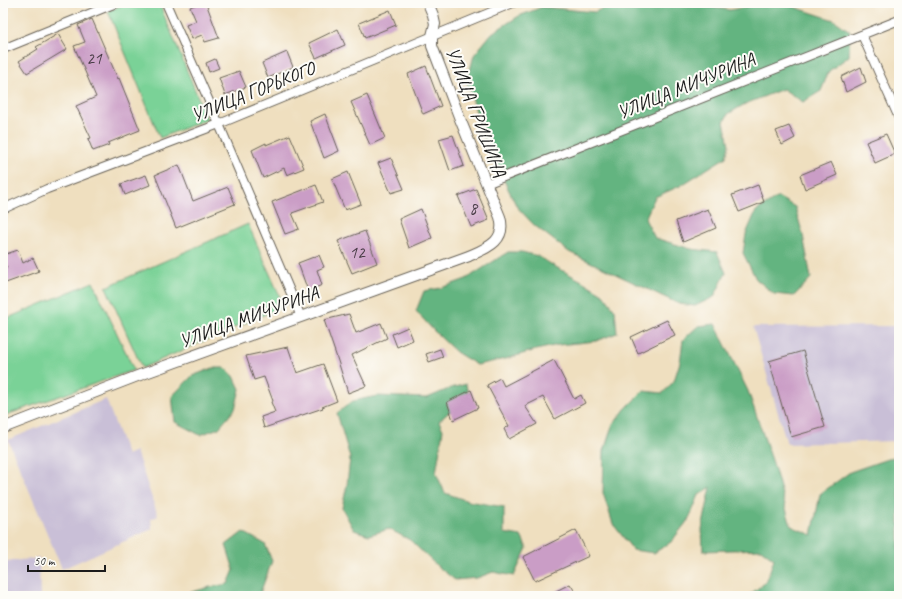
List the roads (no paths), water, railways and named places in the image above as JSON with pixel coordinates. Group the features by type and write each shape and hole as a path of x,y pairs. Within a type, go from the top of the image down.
{"street":[{"path":"3,49 116,3"},
{"path":"166,3 220,124 301,317"},
{"name":"УЛИЦА ГРИШИНА","path":"428,3 435,24 432,36 432,46 500,218 502,225 501,232"},
{"name":"УЛИЦА ГОРЬКОГО","path":"3,209 47,189 220,124 513,3"},
{"name":"УЛИЦА МИЧУРИНА","path":"486,184 899,20"},
{"path":"862,35 899,118"},
{"name":"УЛИЦА МИЧУРИНА","path":"3,428 140,375 469,256 489,247 501,232"}]}
